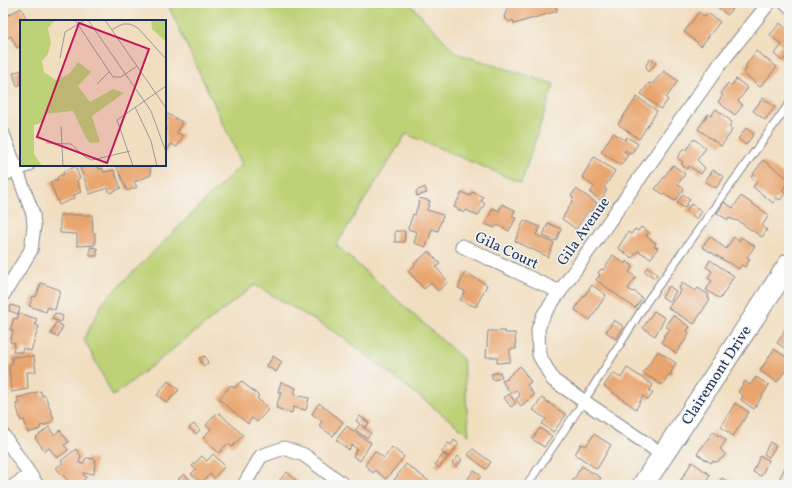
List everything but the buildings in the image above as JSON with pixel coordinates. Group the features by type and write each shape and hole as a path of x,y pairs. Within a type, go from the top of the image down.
{"main road":[{"name":"Clairemont Drive","path":"643,485 789,264"}],"street":[{"name":"Gila Avenue","path":"663,455 554,380 539,355 538,329 544,314 720,64 769,3"},
{"path":"786,3 789,6"},
{"path":"3,134 20,164"},
{"path":"3,175 22,167 33,214 34,226 31,250 3,295"},
{"name":"Gila Court","path":"462,246 560,292"},
{"path":"3,436 34,480 15,485"},
{"path":"244,485 261,456 284,448 304,455 344,485"}],"lane":[{"path":"527,485 584,402 648,300 789,104"}],"green space":[{"path":"167,3 409,3 456,53 554,84 521,183 406,134 336,245 463,359 469,435 343,337 255,285 113,396 84,339 103,302 242,164"}]}
